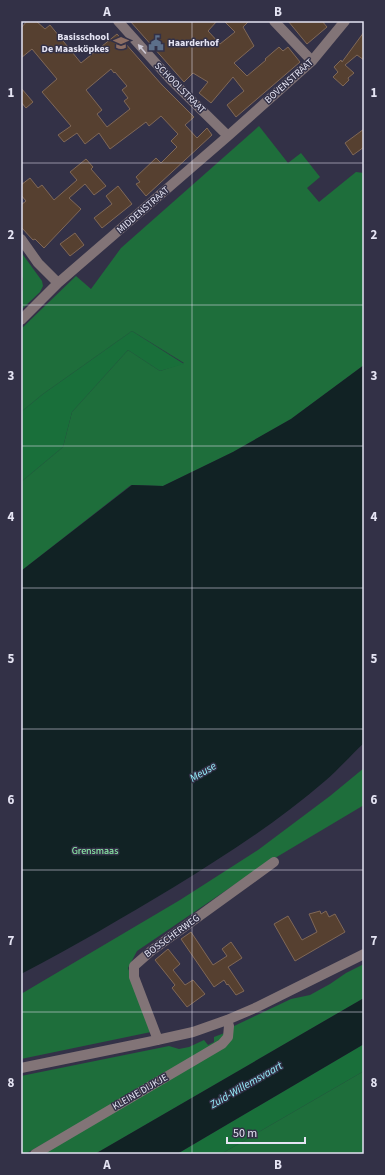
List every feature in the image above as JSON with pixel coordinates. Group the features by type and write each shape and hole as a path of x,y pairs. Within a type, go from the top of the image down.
{"street":[{"name":"SCHOOLSTRAAT","path":"118,21 165,75 228,136"},
{"path":"274,21 312,61"},
{"name":"BOVENSTRAAT","path":"228,136 312,61 345,21"},
{"name":"MIDDENSTRAAT","path":"21,320 58,284 228,136"},
{"path":"21,239 38,263 58,284"},
{"name":"BOSSCHERWEG","path":"158,1040 134,977 134,966 151,951 274,862"},
{"path":"21,1068 193,1032 255,1008 364,954"},
{"name":"KLEINE DIJKJE","path":"35,1154 222,1044 228,1037 229,1026 227,1020"}],"green space":[{"path":"259,126 288,163 301,153 320,177 307,188 319,202 356,172 364,173 364,365 291,419 233,452 163,486 131,485 21,571 21,482 63,447 72,412 128,350 160,371 184,363 132,331 43,394 21,412 21,329 76,276 91,289 121,248"},
{"path":"21,252 42,281 43,286 40,292 21,310 23,278 21,276"},
{"path":"132,331 184,364 160,371 128,350 72,412 63,447 21,482 21,412 43,394"},
{"path":"364,768 364,805 265,864 137,951 128,968 151,1032 21,1059 21,994 180,900 258,850 330,796"},
{"path":"364,964 364,998 95,1154 38,1154 222,1047 232,1027 291,999 310,995"},
{"path":"227,1032 223,1041 25,1154 21,1154 21,1076 169,1046 179,1049 189,1047 204,1040 208,1045 214,1042 214,1037"},
{"path":"364,1044 364,1071 221,1154 177,1154"},
{"path":"364,1071 364,1154 221,1154"}],"water":[{"name":"Meuse","path":"364,365 364,743 307,796 252,837 213,863 155,898 79,943 21,974 21,571 132,485 163,486 233,452 291,419"},
{"name":"Zuid-Willemsvaart","path":"364,998 364,1044 177,1154 95,1154"}],"building":[{"path":"27,21 36,21 45,29 50,25 81,63 117,34 162,85 194,117 185,125 197,138 207,128 212,135 146,196 136,184 140,182 136,177 156,158 161,163 177,147 171,141 178,134 161,116 149,126 146,122 110,149 99,133 85,144 77,133 64,142 58,135 71,126 42,92 57,79 32,49 21,58 21,28","holes":["111,69 114,73 115,72 127,86 122,90 128,98 124,101 130,109 107,127 97,114 102,110 86,90"]},
{"path":"130,21 217,21 208,31 220,44 235,32 224,21 249,21 243,27 254,46 234,63 247,76 279,47 283,51 288,47 300,62 236,117 227,105 244,91 233,77 211,103 199,93 208,82 193,73 184,82"},
{"path":"288,21 322,21 327,27 307,44"},
{"path":"364,32 364,60 357,55 345,65 354,73 348,78 349,80 343,86 333,77 338,72 334,67 341,60 342,62"},
{"path":"21,88 33,102 26,108 21,102"},
{"path":"364,129 364,147 353,155 345,143"},
{"path":"86,159 93,167 91,169 106,186 94,195 85,184 69,198 81,209 44,248 35,239 33,240 21,227 21,205 26,201 21,195 21,185 30,178 38,188 42,185 54,200 77,180 70,172"},
{"path":"118,186 132,204 102,228 94,218 112,204 106,196"},
{"path":"75,233 84,245 70,256 60,244"},
{"path":"320,911 321,914 326,911 329,917 335,914 345,932 295,961 274,924 288,916 302,940 317,932 309,914"},
{"path":"191,932 213,965 227,956 222,949 231,942 242,958 228,967 244,991 236,995 224,980 214,987 181,939"},
{"path":"168,949 180,964 173,970 185,985 193,980 205,994 187,1007 172,988 175,985 155,960"}],"place":[{"name":"Basisschool De Maasköpkes","path":"121,43"},
{"name":"Haarderhof","path":"156,43"}],"park label":[{"name":"Grensmaas","path":"95,851"}]}
